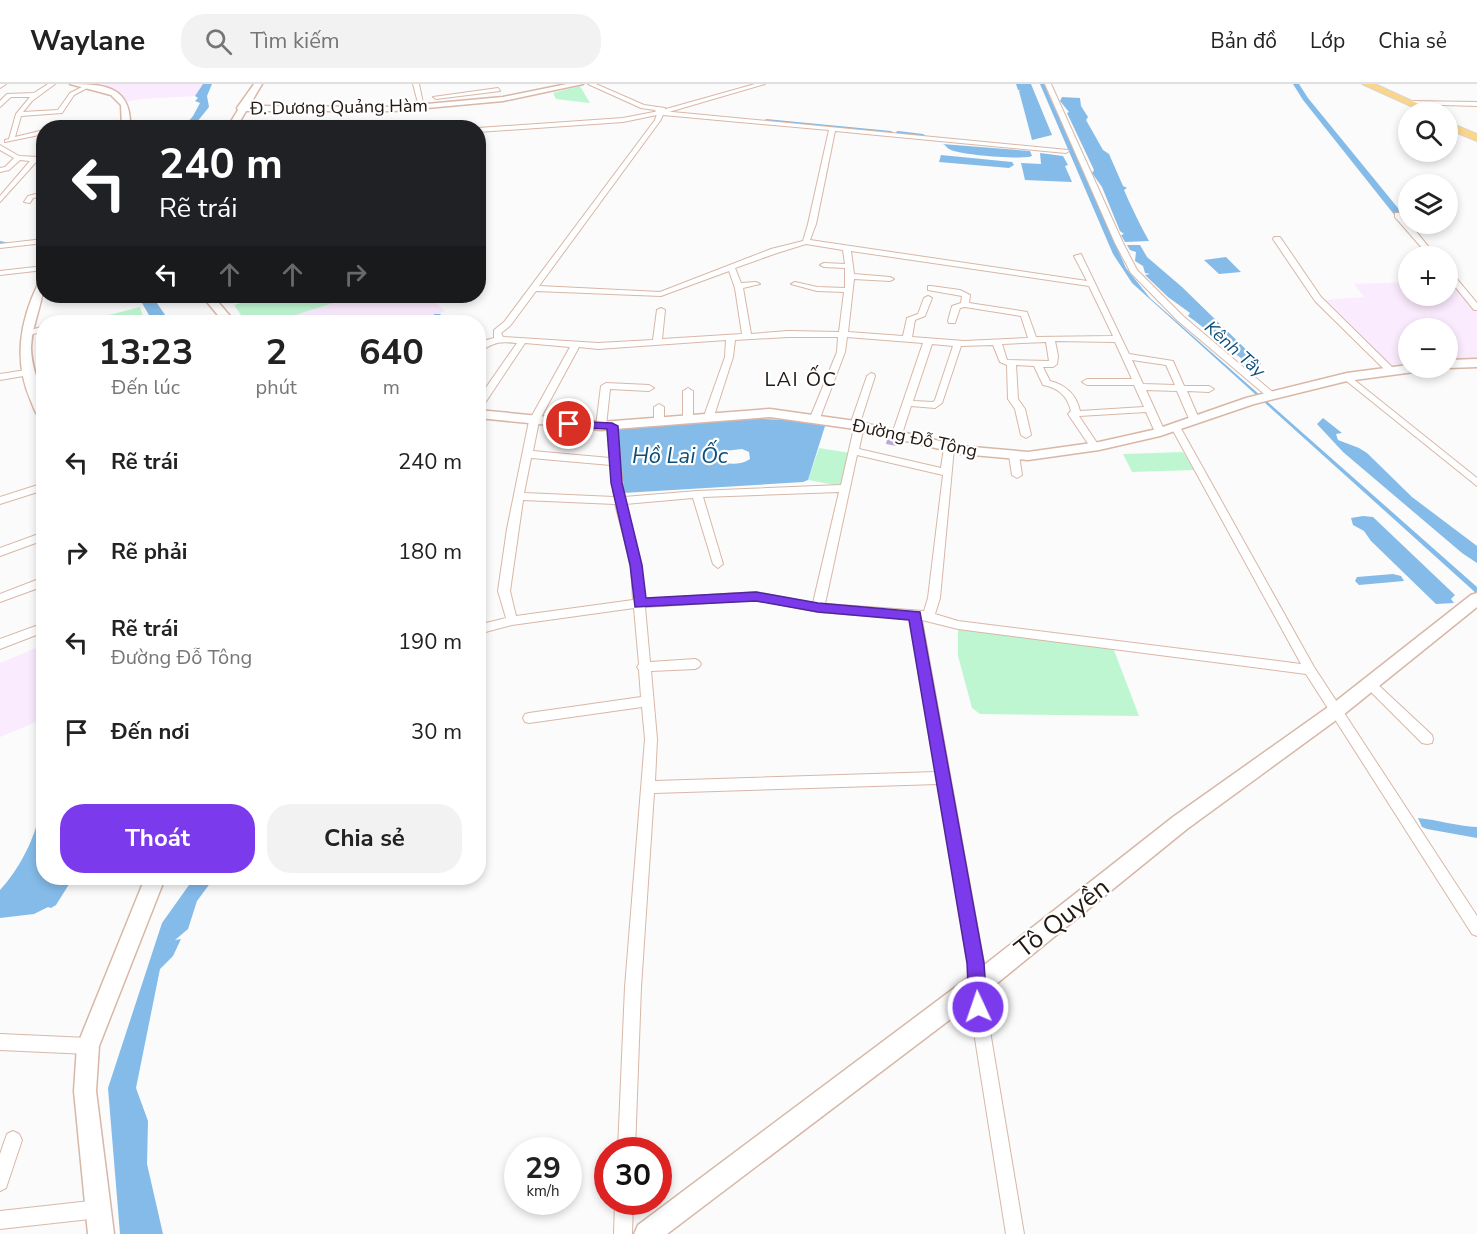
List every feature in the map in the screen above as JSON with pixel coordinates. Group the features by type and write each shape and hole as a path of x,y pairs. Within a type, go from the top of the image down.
{"highway":[{"path":"1357,84 1398,102"},
{"path":"1367,84 1407,102"},
{"path":"1458,124 1477,133"},
{"path":"1458,129 1477,138"}],"main road":[{"path":"74,84 108,90 123,98 126,120"},
{"path":"235,120 258,84"},
{"name":"Đ. Dương Quảng Hàm","path":"241,108 327,110 422,107 503,99 579,84"},
{"path":"36,298 26,333 28,376 36,396"},
{"path":"212,303 221,315"},
{"path":"1458,364 1477,363"},
{"name":"Đường Đỗ Tông","path":"486,415 607,426 709,416 770,413 857,425 949,448 1028,456 1063,447 1094,446 1160,432 1250,401 1347,377 1398,369"},
{"name":"Tô Quyền","path":"647,1234 977,985 1180,823 1337,710 1476,600"},
{"path":"101,1234 85,1091 88,1046 152,885"}],"street":[{"path":"12,139 14,123 34,94 52,84"},
{"path":"416,84 422,107"},
{"path":"591,84 645,108 673,110"},
{"path":"486,130 595,124 673,110 762,84"},
{"path":"1048,84 1119,243 1134,271 1180,318 1271,396"},
{"path":"20,114 60,112 72,94 88,86"},
{"path":"436,97 497,87 503,99"},
{"path":"0,95 34,94"},
{"path":"0,105 9,95"},
{"path":"1458,104 1477,104"},
{"path":"660,112 1066,151"},
{"path":"499,339 497,332 507,324 658,120 660,112"},
{"path":"806,242 812,224 832,129"},
{"path":"36,134 12,139 0,145 10,155 36,159"},
{"path":"0,156 10,155"},
{"path":"3,170 18,158"},
{"path":"0,200 36,162"},
{"path":"3,170 24,172"},
{"path":"28,202 30,196 36,195"},
{"path":"1414,234 1424,246"},
{"path":"1277,239 1318,299 1390,370"},
{"path":"533,288 661,294 732,269 774,251 806,242 1092,284"},
{"path":"0,246 36,243"},
{"path":"815,418 841,352 850,276 847,247"},
{"path":"1078,256 1160,432"},
{"path":"824,265 849,266"},
{"path":"0,273 36,269"},
{"path":"732,269 738,286 747,337"},
{"path":"850,276 890,279"},
{"path":"738,286 756,284"},
{"path":"795,284 818,289 847,290"},
{"path":"1458,286 1477,308"},
{"path":"931,288 966,295 965,305"},
{"path":"907,340 911,318 921,316 928,298"},
{"path":"952,321 956,306 965,305 1024,314 1034,340"},
{"path":"657,343 661,310"},
{"path":"26,333 36,330"},
{"path":"486,343 499,339 576,344 657,343 747,337 844,335 958,343 1118,339"},
{"path":"709,416 729,357 731,338"},
{"path":"997,343 1004,362 1053,364 1050,339"},
{"path":"486,395 522,341"},
{"path":"897,434 928,342"},
{"path":"909,403 935,405 939,401 958,343"},
{"path":"512,621 504,591 512,529 534,421 576,344"},
{"path":"1163,351 1182,388 1195,421"},
{"path":"1126,356 1170,363"},
{"path":"1011,362 1013,399 1020,409 1026,435"},
{"path":"1037,364 1046,383 1060,385 1071,397 1076,412 1073,414"},
{"path":"0,377 36,376"},
{"path":"818,608 854,451 857,425 871,376"},
{"path":"1347,377 1477,483"},
{"path":"1087,382 1209,389"},
{"path":"627,1137 633,987 651,740 636,565 619,501 615,462 607,426 606,386 649,388"},
{"path":"688,391 688,418"},
{"path":"659,406 659,421"},
{"path":"1073,414 1150,410"},
{"path":"1073,414 1094,446"},
{"path":"1176,427 1310,669 1398,813 1477,929"},
{"path":"945,472 949,448"},
{"path":"854,451 948,473 934,598 922,616 942,778 976,963 978,1007 1015,1234"},
{"path":"527,454 615,462"},
{"path":"1014,455 1017,475"},
{"path":"520,496 619,501 697,494 846,488"},
{"path":"0,501 36,489"},
{"path":"697,494 718,564"},
{"path":"7,553 36,540"},
{"path":"0,598 36,584"},
{"path":"486,628 512,621 640,603 756,597 818,608 922,616 958,625 1310,669"},
{"path":"0,644 36,630"},
{"path":"643,667 695,664"},
{"path":"1370,684 1427,739"},
{"path":"529,718 647,701"},
{"path":"648,787 942,778"},
{"path":"0,1042 88,1046"},
{"path":"0,1182 13,1140"},
{"path":"0,1220 99,1209"},
{"path":"623,1234 624,1215"}],"shaded area":[{"path":"74,84 203,84 195,96 125,102 120,96 96,87"},
{"path":"1398,282 1398,306 1458,306 1458,287 1477,308 1477,363 1458,364 1458,318 1398,318 1398,369 1390,370 1392,366 1326,300 1364,297 1354,284"},
{"path":"333,303 437,303 445,311 435,315 295,315"},
{"path":"36,648 36,722 0,737 0,663"}],"green space":[{"path":"580,86 590,103 556,99 553,93"},
{"path":"241,303 333,303 295,315 241,315 234,305"},
{"path":"140,307 143,315 109,315"},
{"path":"819,448 850,453 840,486 808,480"},
{"path":"1183,452 1194,470 1132,472 1123,454"},
{"path":"958,625 1112,645 1139,716 980,714 972,708 958,656"}],"water":[{"path":"203,84 212,84 207,96 209,107 199,120 190,120 200,103 195,101 198,98 195,96"},
{"path":"1016,84 1031,84 1052,135 1032,140 1019,91 1021,91 1018,90"},
{"path":"1040,84 1044,84 1126,268 1150,298 1477,587 1477,594 1132,283 1113,254"},
{"path":"1062,97 1080,98 1081,106 1088,117 1086,120 1103,150 1109,154 1123,186 1127,188 1124,190 1149,241 1125,242 1121,235 1124,234 1120,231 1102,187 1092,173 1094,170 1067,113 1069,112 1060,101"},
{"path":"942,144 1030,151 1032,156 977,155 955,151"},
{"path":"1040,153 1063,156 1072,182 1025,180 1021,163 1041,164"},
{"path":"941,155 1012,162 1014,165 1009,168 939,162"},
{"name":"Kênh Tây","path":"1127,245 1140,245 1147,257 1182,287 1261,364 1254,368 1259,375 1255,376 1241,361 1241,358 1188,316 1190,313 1168,297 1145,275 1150,274 1145,273 1143,266 1135,261 1136,252 1130,250"},
{"path":"1226,257 1241,272 1219,274 1204,260"},
{"path":"142,303 157,303 165,315 149,315"},
{"name":"Hồ Lai Ốc","path":"740,418 814,421 825,426 808,480 803,482 623,493 615,426 660,426","holes":["742,449 749,452 750,459 743,462 730,464 719,461 718,454 724,451"]},
{"path":"1323,418 1342,433 1336,434 1338,440 1367,453 1412,497 1477,546 1477,563 1462,553 1343,452 1317,424"},
{"path":"1373,517 1455,595 1451,599 1454,603 1436,604 1371,541 1364,531 1353,525 1351,518"},
{"path":"1393,574 1401,576 1404,581 1359,585 1355,581 1357,577"},
{"path":"1418,818 1477,827 1477,838 1427,829 1422,827"},
{"path":"36,828 36,885 69,885 56,905 51,908 48,907 34,914 0,918 0,890 16,870"},
{"path":"189,885 209,885 197,901 188,929 175,940 181,939 173,956 160,969 136,1088 148,1121 147,1164 163,1234 120,1234 108,1088 162,923"}],"building":[{"path":"889,430 900,432 898,437 888,435"}],"waterway":[{"path":"1296,84 1305,99 1398,214"},
{"path":"766,121 828,127"},
{"path":"834,127 891,133"},
{"path":"898,133 923,136"},
{"path":"0,243 6,243"}],"district":[{"name":"LAI ỐC","path":"801,379"}],"route":[{"path":"569,424 612,426 616,483 636,565 640,603 756,597 818,608 915,615 928,700 976,963 978,1007"}]}
